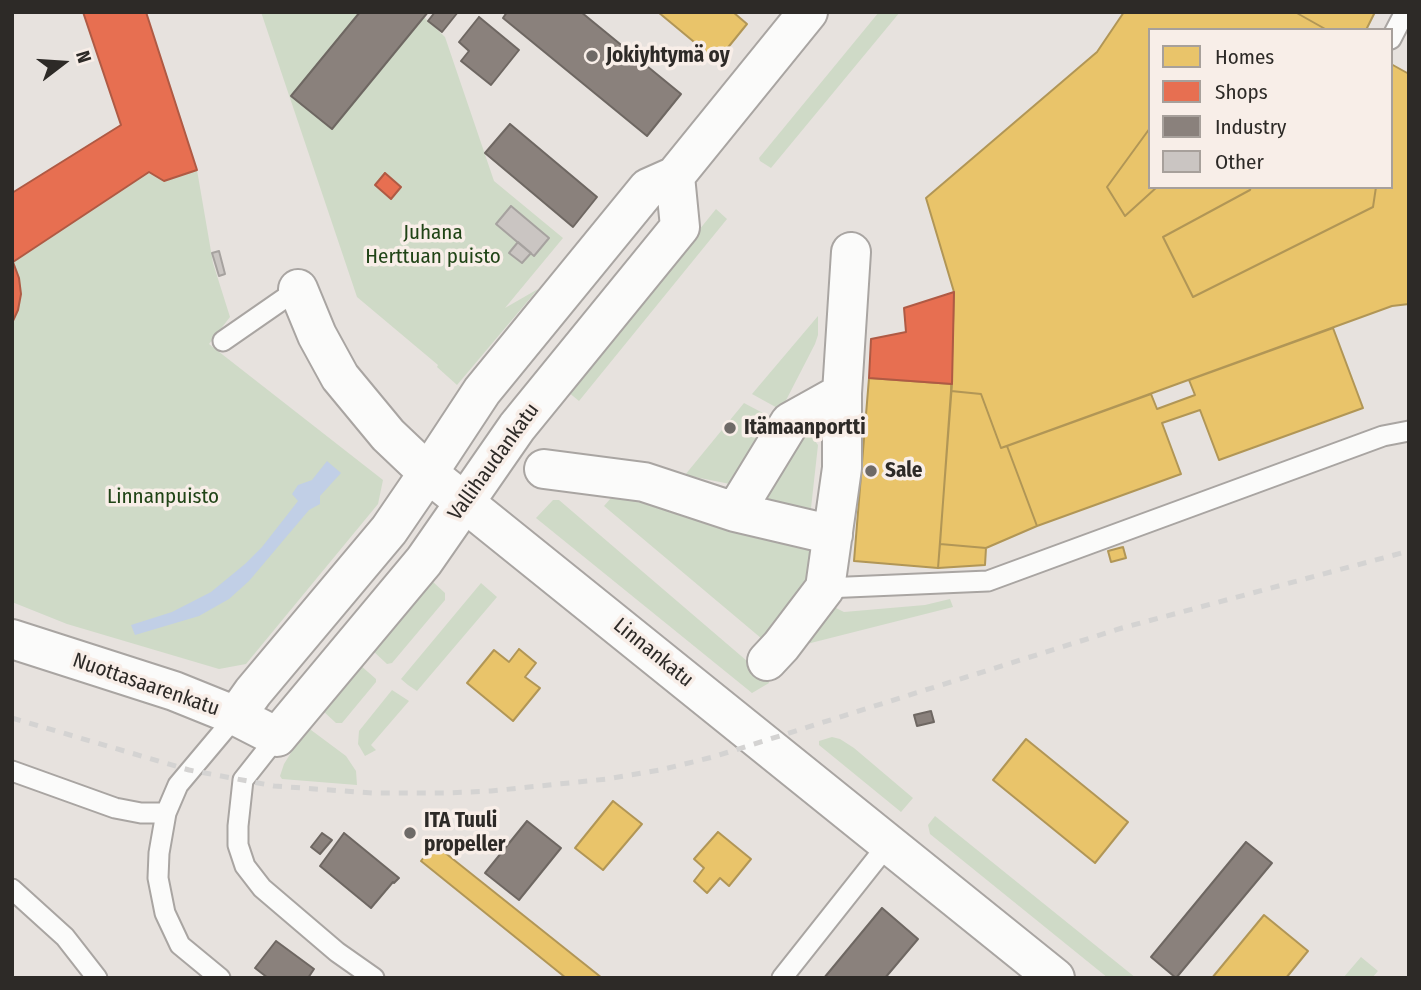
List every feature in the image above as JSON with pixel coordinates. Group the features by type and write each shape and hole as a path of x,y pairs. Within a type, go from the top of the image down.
{"street":[{"path":"236,716 253,692 389,530 482,391 648,188 675,176 808,12"},
{"name":"Vallihaudankatu","path":"277,737 424,561 517,427 680,227 675,176"},
{"path":"767,661 825,588 842,468 842,393 850,252"},
{"name":"Linnankatu","path":"298,289 317,335 340,377 388,435 428,472 1055,978"},
{"path":"735,512 790,422 842,393"},
{"path":"544,469 644,482 735,512 833,535"},
{"name":"Nuottasaarenkatu","path":"12,639 174,691 236,716 277,737"}],"lane":[{"path":"1393,35 1405,12"},
{"path":"223,341 298,289"},
{"path":"825,588 988,581 1383,436 1409,431"},
{"path":"220,978 180,945 165,913 158,878 159,853 166,813 178,785 236,716"},
{"path":"277,737 243,780 238,845 245,866 262,888 337,952 374,978"},
{"path":"12,771 115,808 141,813 166,813"},
{"path":"782,978 889,843"},
{"path":"12,889 65,937 97,978"}],"green space":[{"name":"Juhana Herttuan puisto","path":"261,12 428,12 424,17 445,37 494,181 563,238 505,308 538,289 457,385 437,367 438,365 357,297"},
{"path":"879,12 900,12 771,168 760,161 759,158"},
{"name":"Linnanpuisto","path":"197,170 213,263 230,317 209,344 383,480 378,504 246,664 219,669 67,624 12,602 12,323 21,294 13,262 149,172 164,181"},
{"path":"716,209 727,219 579,401 568,392"},
{"path":"818,316 815,344 781,410 752,394"},
{"path":"744,403 776,420 735,485 685,475"},
{"path":"812,437 818,445 811,508 806,514 766,508 761,483 797,440"},
{"path":"617,491 813,544 810,595 774,649 604,506"},
{"path":"553,500 559,500 768,679 769,683 752,693 536,518"},
{"path":"432,581 445,593 445,600 392,663 387,664 372,650"},
{"path":"481,583 497,597 417,691 401,679"},
{"path":"950,599 953,607 783,650 834,607 844,612 925,605"},
{"path":"360,665 376,682 342,723 336,723 322,710"},
{"path":"392,690 409,701 371,745 376,750 365,756 358,744 359,731"},
{"path":"307,727 346,756 356,771 357,785 282,779 280,776 284,764"},
{"path":"832,737 854,748 913,798 901,812 819,745 819,741"},
{"path":"935,816 1136,978 1108,978 930,834 928,825"},
{"path":"1361,957 1378,971 1372,978 1343,978"}],"water":[{"path":"327,461 341,473 320,496 320,504 309,510 249,581 229,599 199,616 135,635 131,625 172,612 211,592 245,564 298,501 292,494 298,485 312,480"}],"building: Homes":[{"path":"658,12 733,12 747,24 717,61"},
{"path":"1124,12 1295,12 1323,28 1148,28 1148,131 1107,187 1125,216 1155,189 1250,189 1163,237 1193,297 1373,207 1376,189 1393,189 1393,65 1409,74 1409,304 1392,306 1001,448 981,394 951,391 954,292 926,198 1097,52"},
{"path":"1295,12 1375,12 1367,28 1323,28"},
{"path":"1148,131 1148,189 1155,189 1125,216 1107,187"},
{"path":"1376,189 1373,207 1193,297 1163,237 1250,190"},
{"path":"1333,328 1363,408 1219,460 1200,410 1162,423 1181,474 1037,526 1007,446 1151,394 1157,409 1195,395 1189,380"},
{"path":"869,378 952,384 938,568 854,561"},
{"path":"951,391 981,394 1001,448 1007,446 1037,526 986,548 940,544"},
{"path":"940,544 986,548 985,565 938,568"},
{"path":"1123,547 1126,558 1111,562 1108,551"},
{"path":"519,649 536,663 525,677 540,688 513,721 467,683 494,650 509,662"},
{"path":"1026,739 1128,822 1095,863 993,780"},
{"path":"613,801 642,824 603,870 575,848"},
{"path":"718,832 751,859 729,886 720,878 707,893 694,881 704,868 694,859"},
{"path":"434,844 602,978 566,978 421,861"},
{"path":"1264,915 1308,951 1286,978 1212,978"}],"building: Shops":[{"path":"83,12 146,12 197,170 164,181 149,172 13,262 21,294 12,323 12,193 121,125"},
{"path":"385,173 401,187 391,199 375,185"},
{"path":"954,292 952,384 869,378 871,339 906,332 904,308"}],"building: Industry":[{"path":"360,12 428,12 332,129 291,96"},
{"path":"435,12 458,12 442,32 428,21"},
{"name":"Jokiyhtymä oy","path":"507,12 581,12 681,94 647,136 503,18"},
{"path":"479,17 519,50 491,85 461,61 469,51 459,42"},
{"path":"510,124 597,197 573,227 485,153"},
{"path":"931,711 934,722 917,726 914,715"},
{"path":"527,821 561,848 519,900 485,873"},
{"path":"322,833 332,840 320,854 311,847"},
{"path":"344,833 399,878 371,908 320,866"},
{"path":"1246,842 1272,863 1176,978 1151,957"},
{"path":"882,908 918,939 885,978 824,978"},
{"path":"276,941 314,969 308,978 268,978 255,968"}],"building: Other":[{"path":"511,206 549,238 534,256 496,224"},
{"path":"518,242 531,253 522,263 509,253"},
{"path":"219,251 225,274 219,276 212,253"}],"railway":[{"path":"12,718 189,770 274,786 372,793 447,793 607,779 713,757 1122,628 1409,551"}],"place":[{"name":"Jokiyhtymä oy","path":"592,56"},
{"name":"Itämaanportti","path":"730,428"},
{"name":"Sale","path":"871,471"},
{"name":"ITA Tuuli propeller","path":"410,833"}]}
